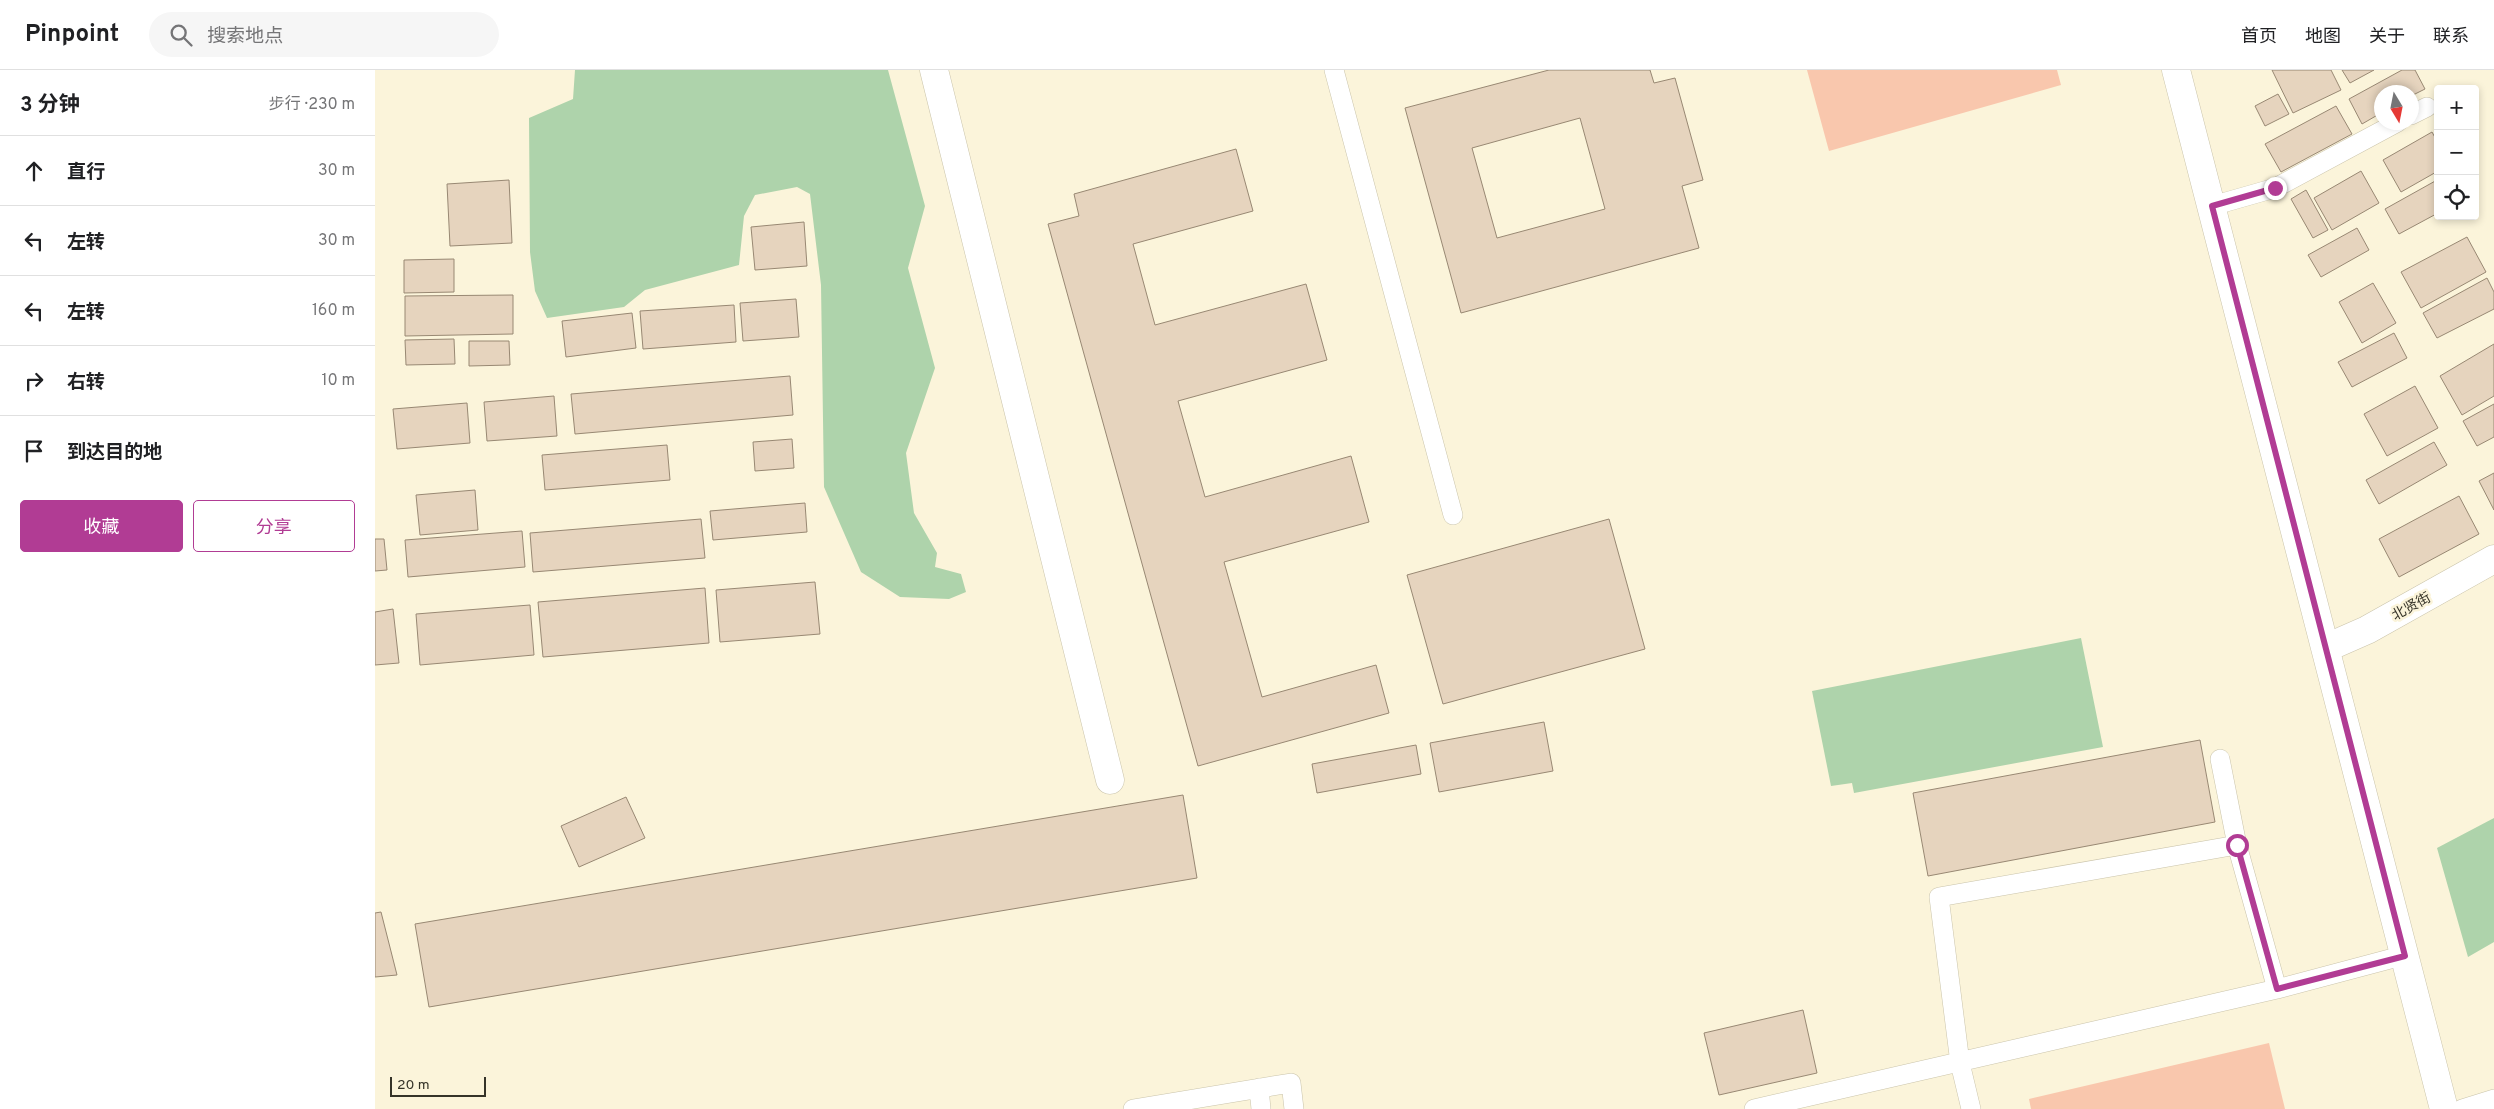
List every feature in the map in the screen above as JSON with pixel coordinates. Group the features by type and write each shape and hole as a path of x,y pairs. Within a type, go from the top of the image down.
{"main road":[{"path":"934,70 1110,780"},
{"path":"2176,70 2444,1109"},
{"name":"北贤街","path":"2326,648 2367,630 2494,560"}],"lane":[{"path":"1334,70 1453,515"},
{"path":"2212,206 2275,188 2383,130"},
{"path":"2220,759 2237,845 2277,989"},
{"path":"1971,1109 1960,1063 1939,897 2237,845"},
{"path":"1755,1109 2277,989 2405,956"},
{"path":"1133,1109 1291,1083 1294,1109"},
{"path":"1259,1088 1261,1109"},
{"path":"2462,1109 2494,1099"}],"shaded area":[{"path":"575,70 888,70 925,206 908,268 935,368 906,453 914,513 937,553 935,567 961,574 966,592 949,599 900,597 861,572 824,487 821,285 810,194 797,187 755,195 744,216 739,265 645,290 624,307 547,318 535,291 530,252 529,118 573,99"},
{"path":"1807,70 2057,70 2061,85 1829,151"},
{"path":"2081,638 2103,747 1854,793 1852,783 1831,786 1812,691"},
{"path":"2494,818 2494,942 2468,957 2437,848"},
{"path":"2269,1043 2285,1109 2031,1109 2029,1099"}],"building":[{"path":"1549,70 1650,70 1654,83 1675,78 1703,180 1682,186 1699,248 1461,313 1405,108","holes":["1580,118 1605,209 1497,238 1472,148"]},
{"path":"2272,70 2331,70 2341,90 2293,113"},
{"path":"2342,70 2374,70 2350,83"},
{"path":"2402,70 2415,70 2425,89 2419,92 2419,85 2375,85"},
{"path":"2374,85 2374,117 2362,124 2349,99"},
{"path":"2278,94 2289,114 2265,126 2255,106"},
{"path":"2336,106 2352,134 2281,172 2265,144"},
{"path":"2432,132 2434,136 2434,173 2401,192 2383,160"},
{"path":"1236,149 1253,211 1133,244 1155,325 1306,284 1327,360 1178,401 1205,497 1351,456 1369,522 1224,562 1262,697 1376,665 1389,713 1198,766 1048,224 1079,216 1074,194"},
{"path":"2361,171 2379,203 2332,230 2314,198"},
{"path":"509,180 512,243 450,246 447,184"},
{"path":"2434,182 2434,215 2399,234 2385,209"},
{"path":"2306,190 2328,230 2313,238 2291,199"},
{"path":"804,222 807,266 755,270 751,227"},
{"path":"2357,228 2369,250 2321,277 2308,255"},
{"path":"2467,237 2486,272 2421,308 2401,272"},
{"path":"454,259 454,292 404,293 404,260"},
{"path":"2487,278 2494,292 2494,309 2437,338 2423,313"},
{"path":"2373,283 2396,323 2362,343 2339,302"},
{"path":"513,295 513,334 405,336 405,296"},
{"path":"796,299 799,337 743,341 740,303"},
{"path":"734,305 736,342 643,349 640,311"},
{"path":"632,313 636,348 566,357 562,321"},
{"path":"2394,333 2407,358 2352,387 2338,362"},
{"path":"454,339 455,364 406,365 405,340"},
{"path":"469,341 509,341 510,365 469,366"},
{"path":"2494,344 2494,396 2462,415 2440,376"},
{"path":"790,376 793,415 575,434 571,394"},
{"path":"2415,386 2438,428 2387,456 2364,414"},
{"path":"554,396 557,436 487,441 484,402"},
{"path":"467,403 470,443 397,449 393,409"},
{"path":"2494,404 2494,437 2477,446 2463,421"},
{"path":"792,439 794,468 755,471 753,442"},
{"path":"2434,442 2447,465 2379,504 2366,480"},
{"path":"667,445 670,480 545,490 542,455"},
{"path":"2494,473 2494,510 2479,481"},
{"path":"475,490 478,530 420,535 416,495"},
{"path":"2459,496 2479,534 2399,577 2379,539"},
{"path":"805,503 807,532 713,540 710,511"},
{"path":"701,519 705,558 533,572 530,533"},
{"path":"1609,519 1645,649 1443,704 1407,575"},
{"path":"522,531 525,567 408,577 405,540"},
{"path":"375,539 384,539 387,570 375,571"},
{"path":"815,582 820,634 720,642 716,590"},
{"path":"705,588 709,643 543,657 538,602"},
{"path":"530,605 534,655 420,665 416,614"},
{"path":"393,609 399,663 375,665 375,612"},
{"path":"1544,722 1553,771 1439,792 1430,743"},
{"path":"2200,740 2215,822 1928,876 1913,793"},
{"path":"1416,745 1421,774 1317,793 1312,764"},
{"path":"1183,795 1197,878 429,1007 415,924"},
{"path":"626,797 645,838 579,867 561,826"},
{"path":"381,912 397,975 375,977 375,913"},
{"path":"1803,1010 1817,1073 1719,1095 1704,1033"}],"route":[{"path":"2237,845 2277,989 2405,956 2212,206 2275,188"}]}
